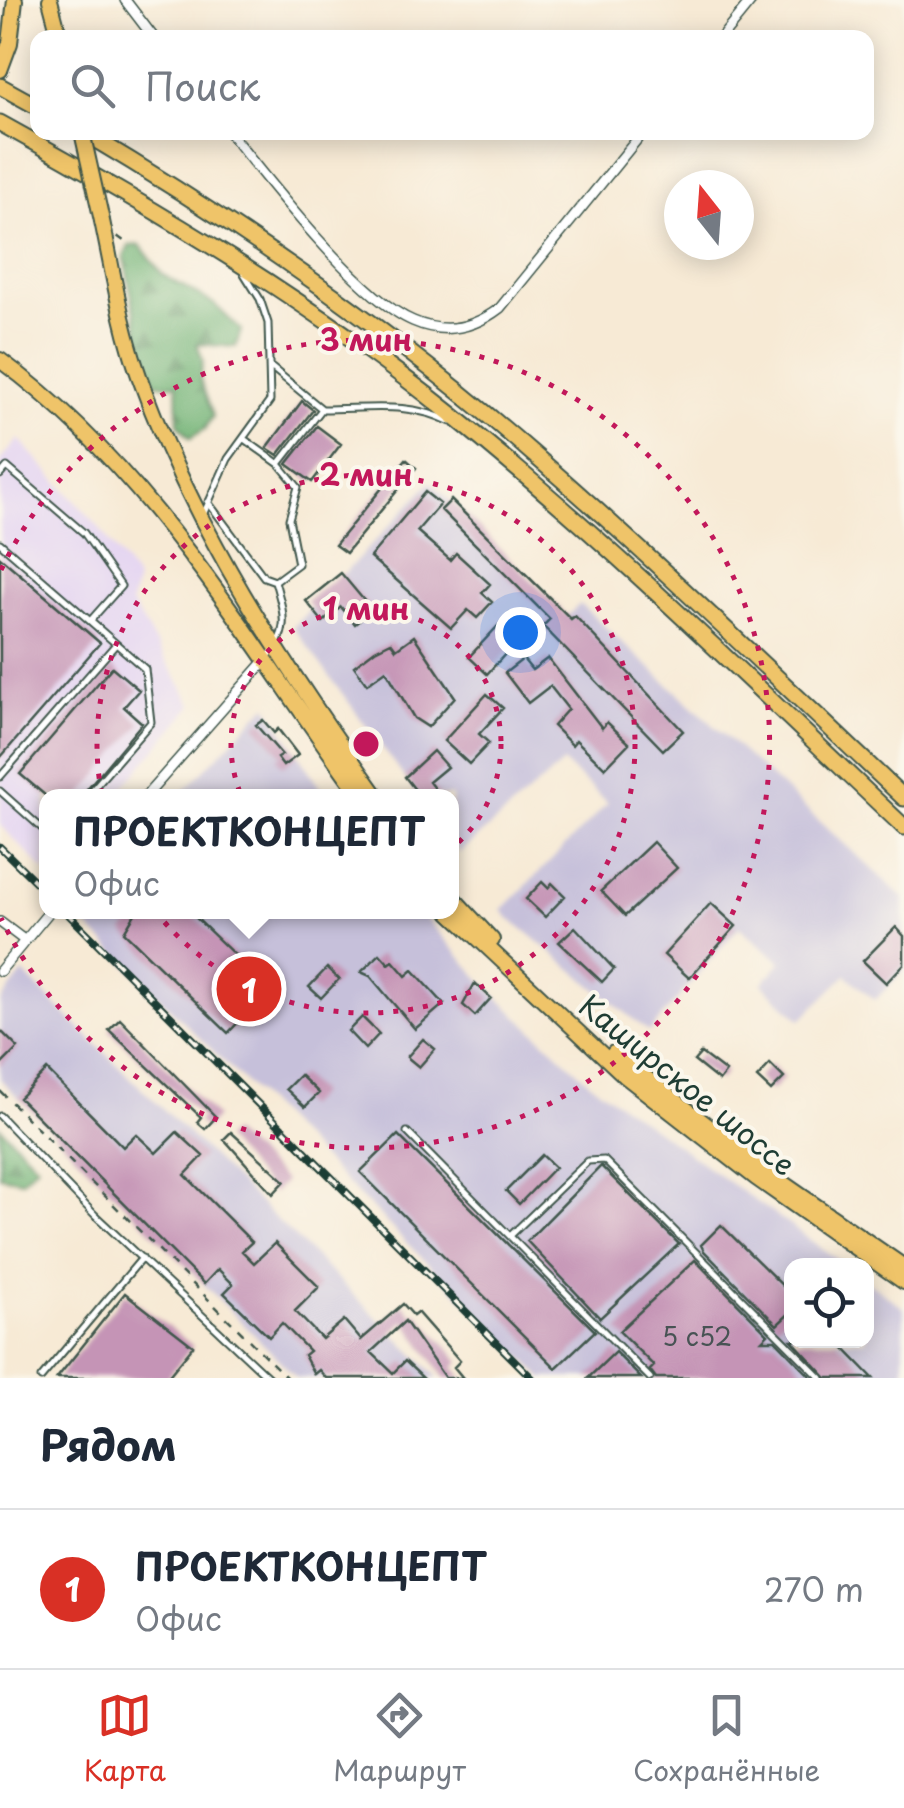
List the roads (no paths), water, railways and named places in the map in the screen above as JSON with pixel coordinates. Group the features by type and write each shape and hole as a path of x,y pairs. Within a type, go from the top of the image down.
{"highway":[{"path":"0,86 30,103"},
{"path":"0,123 238,265 408,381 623,562 904,827"},
{"path":"95,140 261,247 460,393 626,537 904,798"}],"main road":[{"path":"0,70 14,27 16,0"},
{"path":"50,0 58,30"},
{"path":"85,140 138,372 174,464 270,655 357,789"},
{"path":"0,360 80,430 188,553 373,789"},
{"path":"188,553 197,561 207,560 212,544"},
{"name":"Каширское шоссе","path":"459,904 496,944 632,1068 774,1177 904,1267"},
{"name":"Каширское шоссе","path":"457,919 625,1076 756,1178 904,1282"}],"street":[{"path":"125,0 148,30"},
{"path":"728,30 752,0"},
{"path":"235,140 289,207 384,300 411,321 462,328 480,322 500,308 637,140"},
{"path":"152,789 270,655"},
{"path":"0,971 43,919"},
{"path":"0,922 24,940"}],"lane":[{"path":"202,520 228,459 270,401 268,323 260,299 238,265"},
{"path":"272,368 322,409 414,408 455,424 500,456"},
{"path":"279,464 322,409"},
{"path":"208,502 264,577 275,580 288,574 298,556 289,519 298,487 279,464 244,439"},
{"path":"0,475 7,466 84,533 121,586 90,621"},
{"path":"0,544 144,669 151,722 93,789"},
{"path":"270,655 287,621 275,580"},
{"path":"0,777 116,644"},
{"path":"0,791 39,826"},
{"path":"0,1116 269,1378"},
{"path":"408,1132 650,1378"},
{"path":"510,1236 588,1161 604,1160 822,1378"},
{"path":"41,1378 142,1258"}],"railway":[{"path":"0,847 39,885"},
{"path":"73,919 532,1378"}],"place":[{"name":"ПРОЕКТКОНЦЕПТ","path":"249,989"}]}
